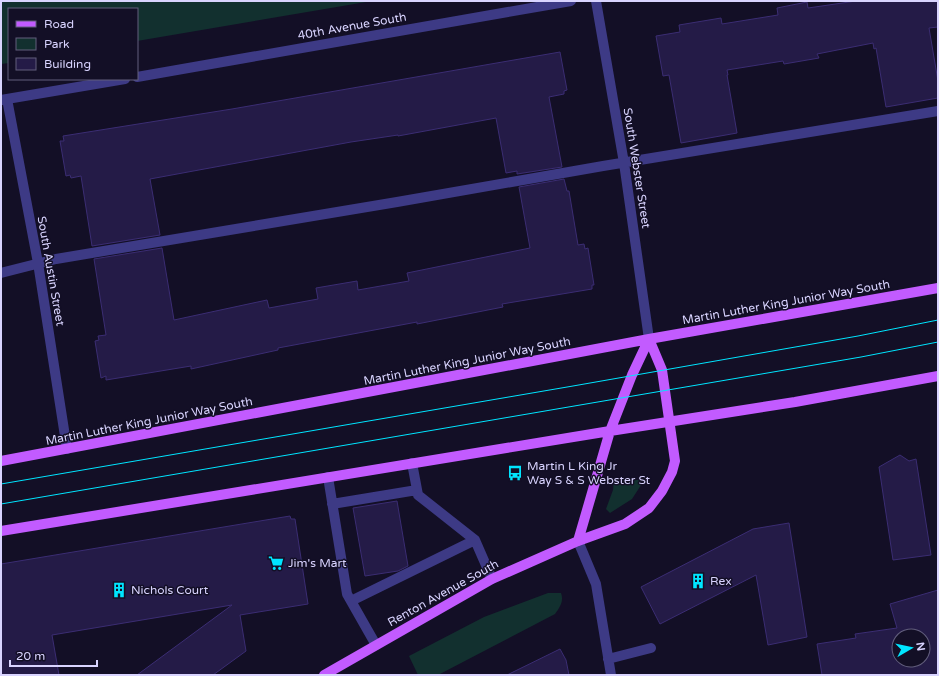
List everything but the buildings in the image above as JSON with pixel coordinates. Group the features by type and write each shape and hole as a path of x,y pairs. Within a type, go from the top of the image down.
{"main road":[{"name":"Martin Luther King Junior Way South","path":"1,461 649,340 938,288"},
{"name":"Renton Avenue South","path":"324,675 492,579 578,541 625,524 649,508 658,497 672,472 675,462 662,370 649,340"},
{"path":"578,541 610,431 632,375 649,340"},
{"path":"1,531 850,393 938,376"}],"street":[{"name":"40th Avenue South","path":"138,77 571,1"},
{"name":"South Webster Street","path":"596,1 624,163 649,340"},
{"path":"4,99 119,80"},
{"name":"South Austin Street","path":"4,99 38,263 68,449"},
{"path":"1,273 56,259 938,111"},
{"path":"412,463 418,496 475,540 492,579"},
{"path":"328,477 348,594 376,646"},
{"path":"332,504 417,490"},
{"path":"351,601 475,540"},
{"path":"578,541 596,584 611,675"},
{"path":"608,659 651,648"}],"green space":[{"path":"1,1 372,1 138,41 138,8 8,8 8,63 1,64"},
{"path":"614,480 642,480 643,482 632,499 610,513 606,509 613,490"},
{"path":"548,593 561,593 562,596 562,601 555,614 438,675 418,675 409,656 484,617"}],"tram line":[{"path":"1,484 573,386 858,336 938,320"},
{"path":"1,504 861,357 938,342"}],"place":[{"name":"Martin L King Jr Way S & S Webster St","path":"515,473"},
{"name":"Jim's Mart","path":"276,563"},
{"name":"Rex","path":"698,581"},
{"name":"Nichols Court","path":"119,590"}]}
